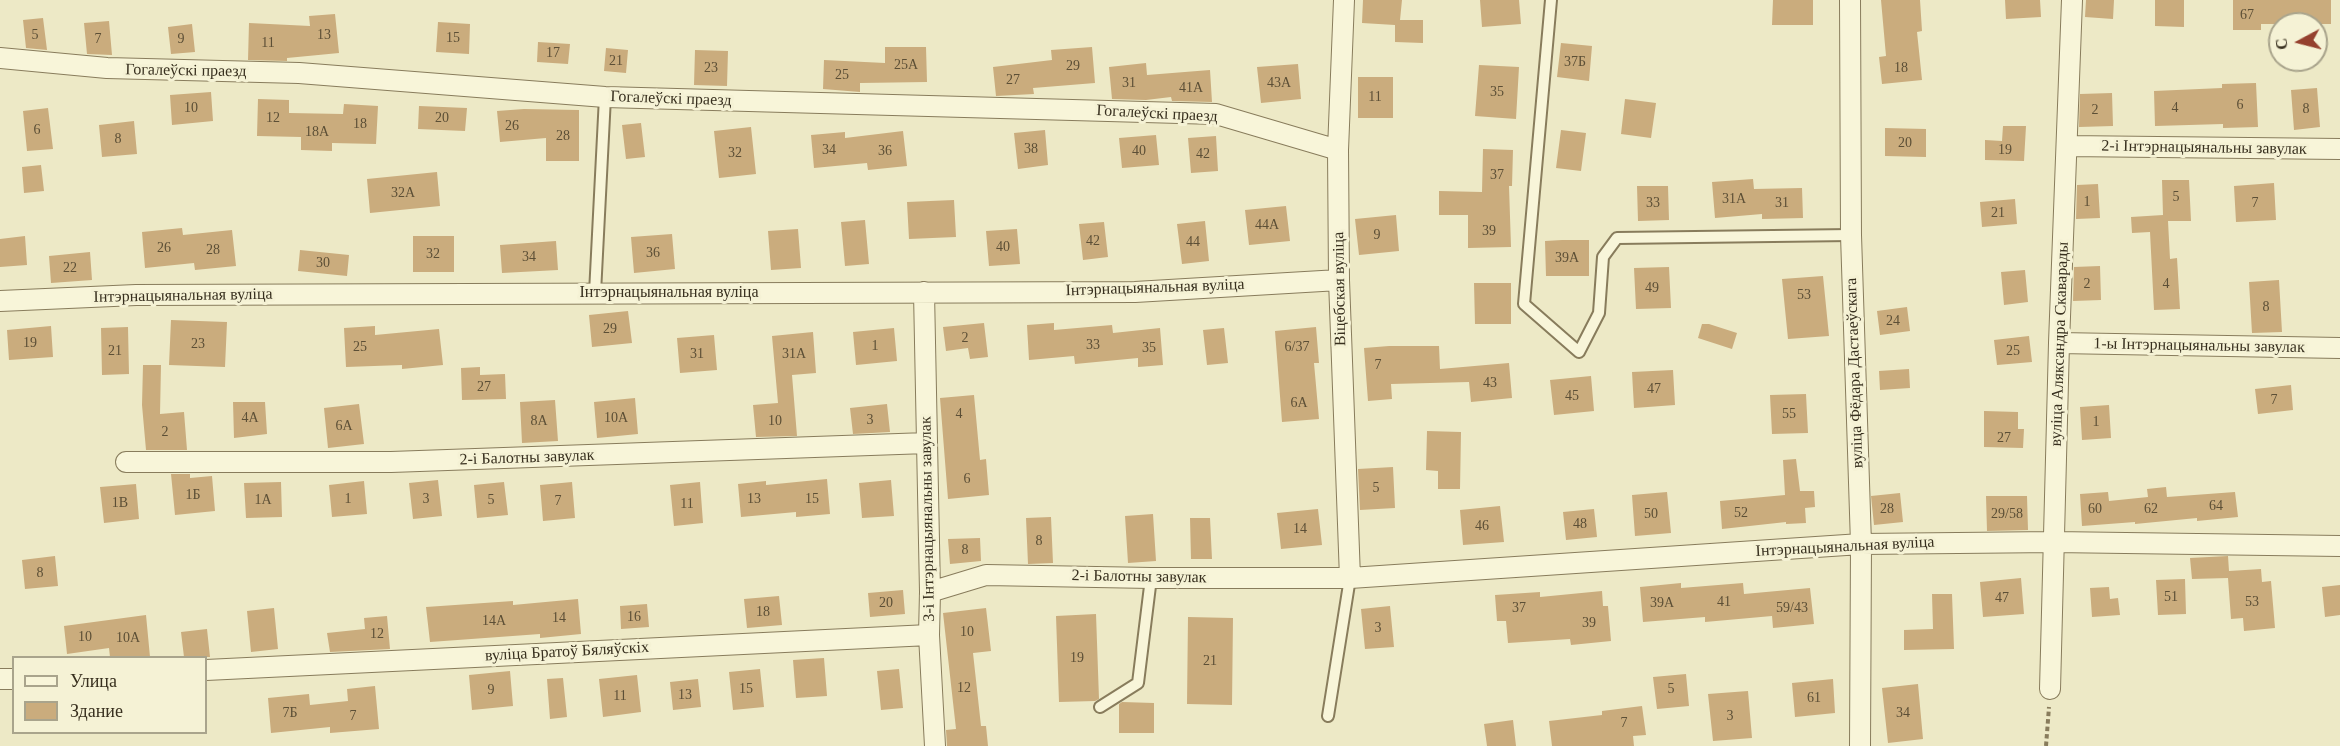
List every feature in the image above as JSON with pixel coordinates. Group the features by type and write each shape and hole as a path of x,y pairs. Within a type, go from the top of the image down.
{"street":[{"name":"Віцебская вуліца","path":"1344,0 1338,150 1339,280 1350,578"},
{"name":"вуліца Фёдара Дастаеўскага","path":"1850,0 1851,235 1861,544 1860,746"},
{"name":"вуліца Аляксандра Скаварады","path":"2050,689 2059,343 2072,0"},
{"name":"Гогалеўскі праезд","path":"0,58 106,68 299,74 604,97 1216,114 1338,150"},
{"name":"2-і Інтэрнацыянальны завулак","path":"2067,146 2340,149"},
{"name":"Інтэрнацыянальная вуліца","path":"0,301 136,295 1135,292 1339,280"},
{"name":"3-і Інтэрнацыянальны завулак","path":"924,292 929,635 935,746"},
{"name":"1-ы Інтэрнацыянальны завулак","path":"2059,343 2340,348"},
{"name":"2-і Балотны завулак","path":"126,462 391,462 927,443"},
{"name":"Інтэрнацыянальная вуліца","path":"1350,578 1861,544 2055,542 2340,546"},
{"name":"2-і Балотны завулак","path":"930,592 986,575 1350,578"},
{"name":"вуліца Братоў Бяляўскіх","path":"207,670 929,635"}],"lane":[{"path":"1551,0 1524,304 1579,352 1599,313 1604,257 1617,238 1851,235"},
{"path":"595,293 604,97"},
{"path":"1100,707 1138,683 1151,578"},
{"path":"1328,716 1350,578"}],"path":[{"path":"2046,746 2050,689"}],"building":[{"path":"1363,0 1402,0 1400,20 1423,20 1423,43 1395,42 1395,25 1362,23"},
{"path":"1480,0 1519,0 1521,24 1482,27"},
{"path":"1773,0 1813,0 1813,25 1772,25"},
{"path":"1881,0 1920,0 1922,31 1917,32 1922,80 1882,84 1879,57 1886,56"},
{"path":"2005,0 2040,0 2041,17 2006,19"},
{"path":"2086,0 2114,0 2113,19 2085,17"},
{"path":"2155,0 2184,0 2184,27 2155,26"},
{"path":"2233,0 2331,0 2331,24 2328,24 2328,12 2268,12 2268,24 2261,24 2261,30 2233,30"},
{"path":"335,14 339,53 287,58 287,61 248,60 249,23 310,26 309,16"},
{"path":"43,18 47,50 26,48 23,20"},
{"path":"109,21 112,55 87,54 84,23"},
{"path":"438,22 470,24 469,54 436,52"},
{"path":"192,24 195,52 171,54 168,27"},
{"path":"538,42 570,44 568,64 537,62"},
{"path":"1561,43 1592,46 1589,81 1557,77"},
{"path":"885,47 926,47 927,82 860,83 860,92 823,89 824,60 885,63"},
{"path":"1092,47 1095,83 1033,88 1034,94 996,96 993,67 1052,60 1051,50"},
{"path":"606,48 628,50 626,73 604,71"},
{"path":"695,50 728,51 727,86 694,85"},
{"path":"1146,63 1147,75 1210,70 1212,102 1172,101 1171,97 1146,100 1112,99 1109,67"},
{"path":"1298,64 1301,99 1261,103 1257,67"},
{"path":"1479,65 1519,67 1516,119 1475,116"},
{"path":"1358,77 1393,77 1393,118 1358,118"},
{"path":"2256,83 2258,127 2223,128 2223,124 2155,126 2154,91 2222,88 2222,84"},
{"path":"2317,88 2320,127 2294,130 2291,90"},
{"path":"211,92 213,121 172,125 170,95"},
{"path":"2112,93 2113,126 2079,127 2080,94"},
{"path":"258,99 289,100 289,113 343,114 344,104 378,106 376,144 332,143 332,151 301,150 301,137 257,136"},
{"path":"1625,99 1656,103 1651,138 1621,134"},
{"path":"419,106 467,108 465,131 418,129"},
{"path":"48,108 53,149 27,151 23,111"},
{"path":"579,110 579,161 546,161 546,138 500,142 497,111"},
{"path":"134,121 137,154 102,157 99,125"},
{"path":"641,123 645,157 626,159 622,125"},
{"path":"2003,126 2026,126 2024,161 1985,160 1985,140 2002,141"},
{"path":"751,127 756,174 719,178 714,131"},
{"path":"1885,128 1926,129 1926,157 1885,156"},
{"path":"1045,130 1048,165 1018,169 1014,133"},
{"path":"1561,130 1586,133 1581,171 1556,168"},
{"path":"903,131 907,166 868,170 867,163 814,168 811,135 845,132 845,138"},
{"path":"1156,135 1159,165 1122,168 1119,138"},
{"path":"1216,136 1218,171 1191,173 1188,138"},
{"path":"1483,149 1513,150 1512,186 1509,186 1511,247 1468,248 1468,215 1439,215 1439,191 1482,192"},
{"path":"41,165 44,191 24,193 22,167"},
{"path":"437,172 440,206 370,213 367,179"},
{"path":"1753,179 1754,189 1802,188 1803,218 1762,219 1762,214 1715,218 1712,182"},
{"path":"2162,180 2189,180 2191,221 2168,221 2170,259 2177,258 2180,309 2154,310 2150,232 2132,233 2131,217 2163,215"},
{"path":"2274,183 2276,220 2236,222 2234,186"},
{"path":"2098,184 2100,218 2076,219 2077,185"},
{"path":"1637,186 1668,186 1669,220 1638,221"},
{"path":"2015,199 2017,224 1982,227 1980,202"},
{"path":"954,200 956,237 909,239 907,202"},
{"path":"1286,206 1290,241 1249,245 1245,210"},
{"path":"1396,215 1399,251 1359,255 1355,219"},
{"path":"865,220 869,264 845,266 841,222"},
{"path":"1205,221 1209,261 1182,264 1177,224"},
{"path":"1104,222 1108,257 1083,260 1079,224"},
{"path":"182,228 183,235 232,230 236,266 195,270 194,263 145,268 142,232"},
{"path":"798,229 801,268 771,270 768,231"},
{"path":"1017,229 1020,264 989,266 986,231"},
{"path":"672,234 675,269 634,273 631,237"},
{"path":"25,236 27,265 0,267 0,239"},
{"path":"413,236 454,236 454,272 413,272"},
{"path":"1589,240 1589,276 1546,276 1545,241"},
{"path":"556,241 558,270 502,273 500,245"},
{"path":"300,250 349,255 347,276 298,271"},
{"path":"90,252 92,280 51,283 49,256"},
{"path":"2100,266 2101,300 2073,301 2074,267"},
{"path":"1669,267 1671,308 1636,309 1634,268"},
{"path":"2025,270 2028,302 2004,305 2001,272"},
{"path":"1823,276 1829,336 1788,339 1782,279"},
{"path":"2279,280 2282,332 2252,333 2249,282"},
{"path":"1474,283 1511,283 1511,324 1475,324"},
{"path":"1907,307 1910,331 1880,335 1877,311"},
{"path":"628,311 632,343 592,347 589,315"},
{"path":"171,320 227,322 225,367 169,365"},
{"path":"984,323 988,357 970,359 968,348 946,351 943,327"},
{"path":"1054,323 1054,330 1112,325 1113,333 1160,328 1163,365 1138,367 1138,358 1075,364 1074,356 1029,360 1027,325"},
{"path":"1702,324 1737,333 1732,349 1698,338"},
{"path":"51,326 53,357 9,360 7,330"},
{"path":"375,326 375,335 439,329 443,365 402,369 402,365 346,367 344,328"},
{"path":"128,327 129,374 102,375 101,328"},
{"path":"1316,327 1319,363 1314,363 1319,419 1282,422 1275,331"},
{"path":"894,328 897,361 856,365 853,332"},
{"path":"1224,328 1228,363 1207,365 1203,330"},
{"path":"813,332 816,373 792,375 797,436 756,437 753,405 778,403 772,336"},
{"path":"714,335 717,370 680,373 677,338"},
{"path":"2029,336 2032,362 1997,365 1994,340"},
{"path":"1439,346 1440,369 1509,363 1512,398 1471,402 1469,382 1391,384 1392,399 1368,401 1364,348"},
{"path":"143,365 161,365 160,414 184,412 187,450 146,450 142,405"},
{"path":"480,367 480,375 505,374 506,399 462,400 461,368"},
{"path":"1909,369 1910,388 1880,390 1879,371"},
{"path":"1673,370 1675,405 1634,408 1632,372"},
{"path":"1591,376 1594,411 1554,415 1550,380"},
{"path":"2291,385 2293,410 2258,414 2255,389"},
{"path":"1806,394 1808,433 1772,434 1770,395"},
{"path":"974,395 980,460 986,459 989,495 948,499 940,398"},
{"path":"635,398 638,434 597,438 594,402"},
{"path":"555,400 558,441 522,443 520,402"},
{"path":"233,402 265,402 267,434 234,438"},
{"path":"359,404 364,444 328,448 324,408"},
{"path":"887,404 890,432 853,434 850,408"},
{"path":"2109,405 2111,438 2082,440 2080,407"},
{"path":"1984,411 2018,412 2018,429 2024,429 2023,448 1984,447"},
{"path":"1427,431 1461,432 1460,489 1438,489 1438,471 1426,470"},
{"path":"1796,459 1800,491 1814,491 1815,507 1805,508 1806,523 1786,524 1786,522 1722,529 1720,501 1785,495 1783,460"},
{"path":"1393,467 1395,508 1360,510 1358,469"},
{"path":"171,474 190,474 190,478 212,476 215,511 175,515"},
{"path":"827,479 830,514 796,517 796,512 741,517 738,484 766,481 766,485"},
{"path":"438,480 442,516 413,519 409,483"},
{"path":"891,480 894,516 862,518 859,483"},
{"path":"364,481 367,514 332,517 329,485"},
{"path":"281,482 282,517 246,518 244,483"},
{"path":"504,482 508,515 477,518 474,485"},
{"path":"572,482 575,518 543,521 540,485"},
{"path":"700,482 703,523 674,526 670,485"},
{"path":"136,484 139,519 104,523 100,487"},
{"path":"2166,487 2167,497 2235,492 2238,517 2082,526 2080,494 2108,492 2109,501 2148,497 2147,489"},
{"path":"1667,492 1671,533 1635,536 1632,495"},
{"path":"1900,493 1903,522 1874,525 1871,496"},
{"path":"1986,496 2027,496 2028,530 1987,531"},
{"path":"1500,506 1504,542 1463,545 1460,510"},
{"path":"1318,509 1322,545 1281,549 1277,513"},
{"path":"1594,509 1597,537 1566,540 1563,512"},
{"path":"1153,514 1156,561 1128,563 1125,516"},
{"path":"1051,517 1053,563 1028,564 1026,518"},
{"path":"1190,518 1210,518 1212,559 1191,559"},
{"path":"980,538 981,561 950,564 948,539"},
{"path":"55,556 58,586 25,589 22,560"},
{"path":"2228,556 2229,571 2261,569 2262,582 2271,581 2275,628 2244,631 2243,618 2231,619 2228,578 2192,579 2190,558"},
{"path":"2021,578 2024,614 1983,617 1980,582"},
{"path":"2185,579 2186,614 2158,615 2156,580"},
{"path":"1681,583 1681,588 1743,583 1744,594 1810,588 1814,624 1773,628 1772,616 1705,622 1705,617 1643,622 1640,587"},
{"path":"2340,585 2340,615 2325,617 2322,587"},
{"path":"2109,587 2110,599 2118,598 2120,615 2092,617 2090,588"},
{"path":"903,590 905,614 870,617 868,593"},
{"path":"1602,591 1603,606 1608,606 1611,641 1571,645 1570,639 1508,643 1506,621 1497,621 1495,595 1540,592 1540,597"},
{"path":"1932,594 1952,594 1954,649 1904,650 1904,630 1933,629"},
{"path":"779,596 782,625 747,628 744,599"},
{"path":"578,599 581,634 540,638 540,634 430,642 426,607 513,601 513,605"},
{"path":"647,604 649,627 621,629 620,606"},
{"path":"1390,606 1394,647 1365,649 1361,609"},
{"path":"274,608 278,649 251,652 247,611"},
{"path":"986,608 991,651 973,653 981,726 986,726 988,746 947,746 946,730 956,729 943,613"},
{"path":"1096,614 1099,699 1059,702 1056,616"},
{"path":"146,615 150,656 110,656 109,648 67,654 64,626"},
{"path":"387,616 390,649 330,652 327,633 365,629 364,618"},
{"path":"1188,617 1233,618 1232,705 1187,704"},
{"path":"207,629 210,657 184,656 181,632"},
{"path":"824,658 827,696 796,698 793,660"},
{"path":"760,669 764,707 733,710 729,672"},
{"path":"899,669 903,708 881,710 877,671"},
{"path":"510,671 513,706 472,710 469,675"},
{"path":"1686,674 1689,706 1657,709 1653,677"},
{"path":"637,675 641,712 603,717 599,679"},
{"path":"563,678 567,717 550,719 547,679"},
{"path":"698,679 701,707 673,710 670,682"},
{"path":"1833,679 1835,713 1795,717 1792,683"},
{"path":"1918,684 1923,739 1888,743 1882,688"},
{"path":"375,686 379,729 330,733 330,727 271,733 268,698 309,694 310,705 348,701 347,689"},
{"path":"1748,691 1752,738 1713,741 1708,694"},
{"path":"1122,702 1154,703 1154,733 1119,733 1119,704"},
{"path":"1642,706 1646,735 1633,736 1634,746 1552,746 1549,721 1602,715 1602,711"},
{"path":"1513,720 1516,746 1487,746 1484,724"}]}
